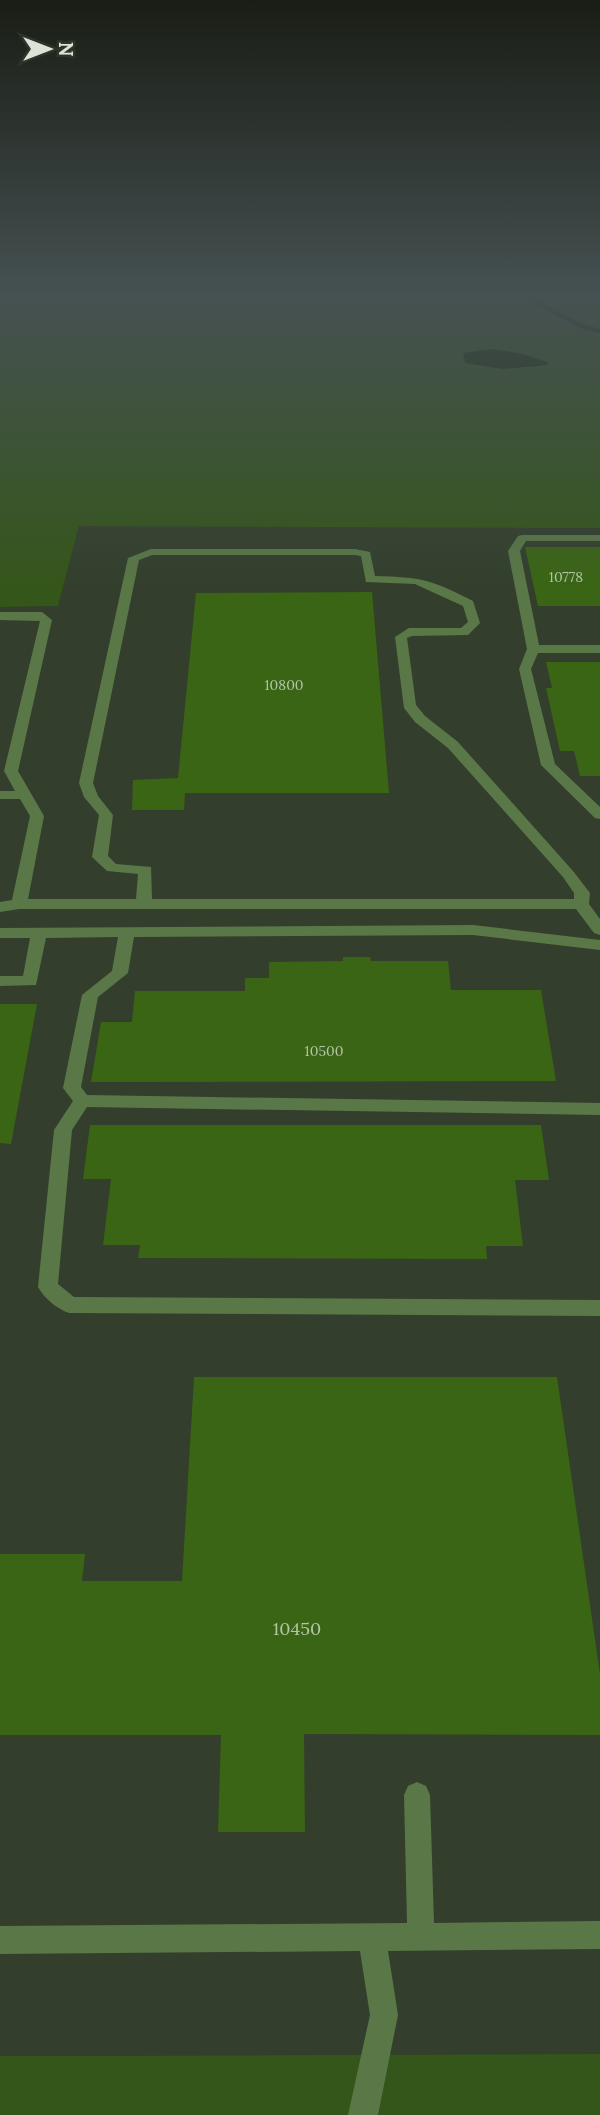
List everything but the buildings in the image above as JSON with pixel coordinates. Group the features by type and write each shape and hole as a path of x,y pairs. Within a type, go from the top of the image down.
{"lane":[{"path":"597,808 548,765 525,669 533,649 514,551 522,538 600,538"},
{"path":"144,904 146,870 113,868 100,857 106,815 91,797 86,783 134,558 151,552 355,552 366,554 370,579 415,580 463,599 472,609 474,624 464,632 409,632 401,637 409,705 420,719 453,745 568,874 582,893 581,904 600,930"},
{"path":"0,616 42,616 46,620 11,771 37,816 19,904"},
{"path":"533,649 600,649"},
{"path":"0,795 24,795"},
{"path":"0,907 19,904 581,904"},
{"path":"0,933 472,930 600,945"},
{"path":"0,981 30,981 39,932"},
{"path":"82,1101 72,1088 90,995 120,973 127,932"},
{"path":"82,1101 600,1109"},
{"path":"82,1101 63,1130 47,1287 69,1304 600,1308"},
{"path":"416,1795 421,1936"},
{"path":"0,1940 600,1935"},
{"path":"363,2115 384,2015 372,1937"}],"shaded area":[{"path":"0,393 600,393 600,528 79,526 58,606 0,607"},
{"path":"523,525 600,528 600,2054 0,2056 0,607 58,606 79,526"},
{"path":"600,2054 600,2115 0,2115 0,2056"}]}
